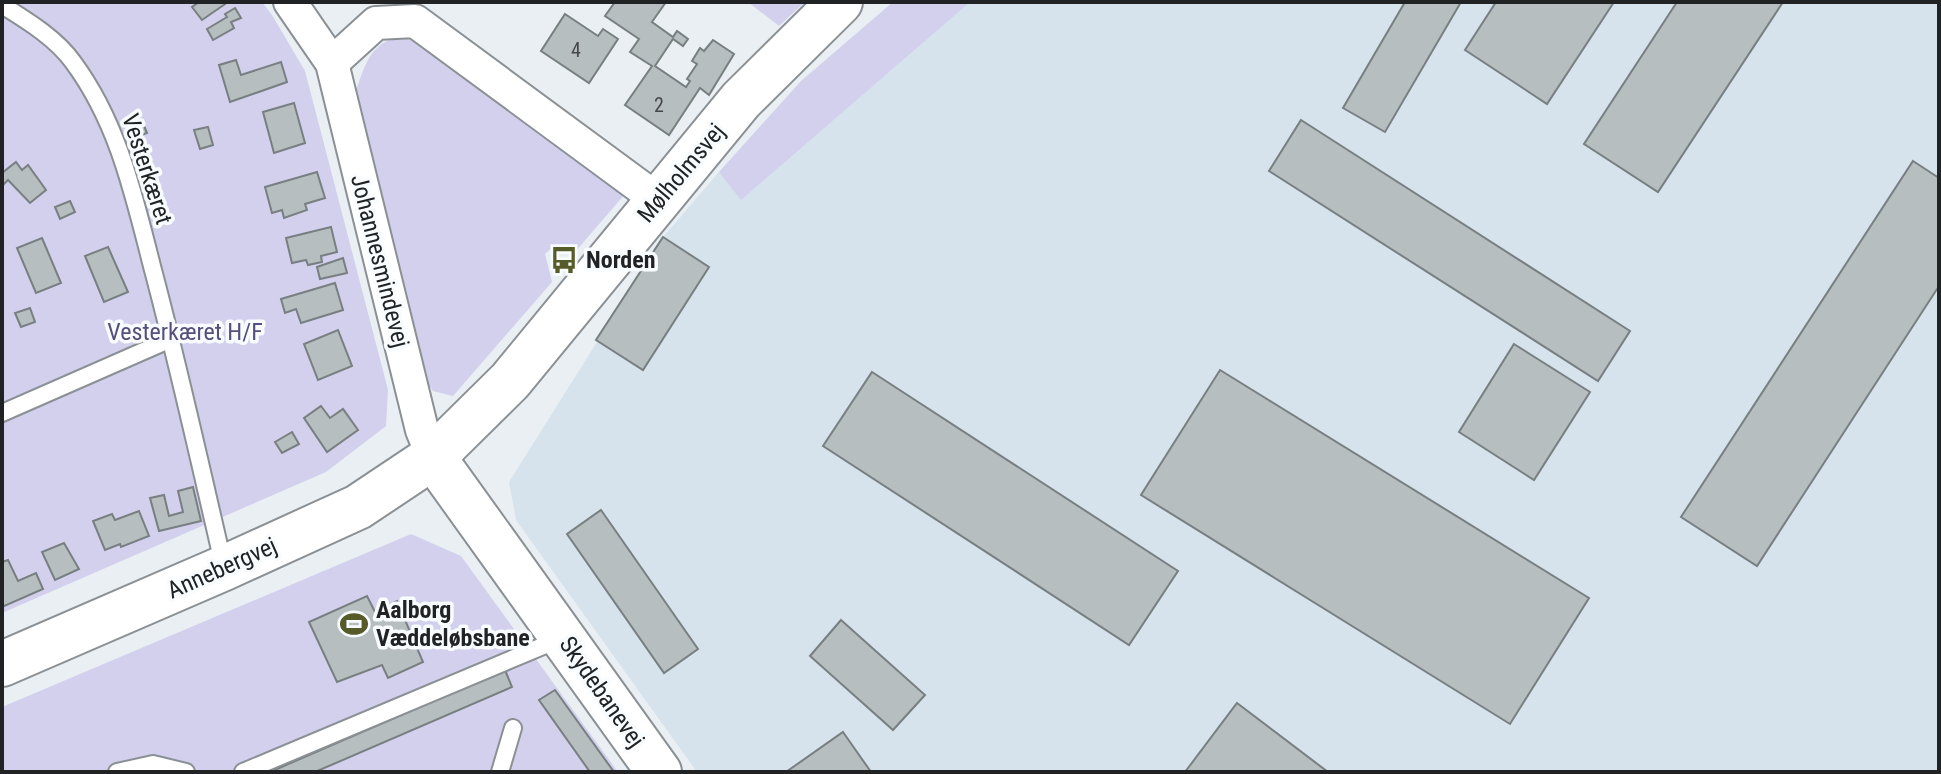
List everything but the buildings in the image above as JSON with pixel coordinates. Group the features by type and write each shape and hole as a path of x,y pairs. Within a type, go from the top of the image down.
{"street":[{"name":"Johannesmindevej","path":"290,2 332,63 422,430 433,457"},
{"name":"Mølholmsvej","path":"433,457 510,381 741,100 840,2"},
{"path":"332,63 376,23 415,21 658,200"},
{"name":"Annebergvej","path":"2,664 358,507 433,457"},
{"name":"Skydebanevej","path":"433,457 659,772"}],"lane":[{"name":"Vesterkæret","path":"2,5 31,23 71,59 99,102 123,154 171,339 224,568"},
{"path":"2,413 171,339"},
{"path":"243,772 564,637"},
{"path":"500,772 513,728"},
{"path":"117,772 153,764 186,772"}],"shaded area":[{"name":"Norden","path":"968,2 1939,2 1939,772 697,772 516,520 509,482 663,237 719,172 741,199"}],"green space":[{"name":"Vesterkæret H/F","path":"2,2 262,2 305,71 388,390 386,426 326,472 2,613"},
{"path":"748,2 805,2 779,26"},
{"path":"893,2 970,2 741,200 719,172 801,81"},
{"path":"399,37 420,42 625,194 575,252 555,245 545,254 552,282 453,396 433,391 424,378 355,94 374,51"},
{"name":"Aalborg Væddeløbsbane","path":"411,534 461,556 618,772 2,772 2,707"}],"place":[{"name":"Norden","path":"564,260"},
{"name":"Aalborg Væddeløbsbane","path":"354,624"}]}
